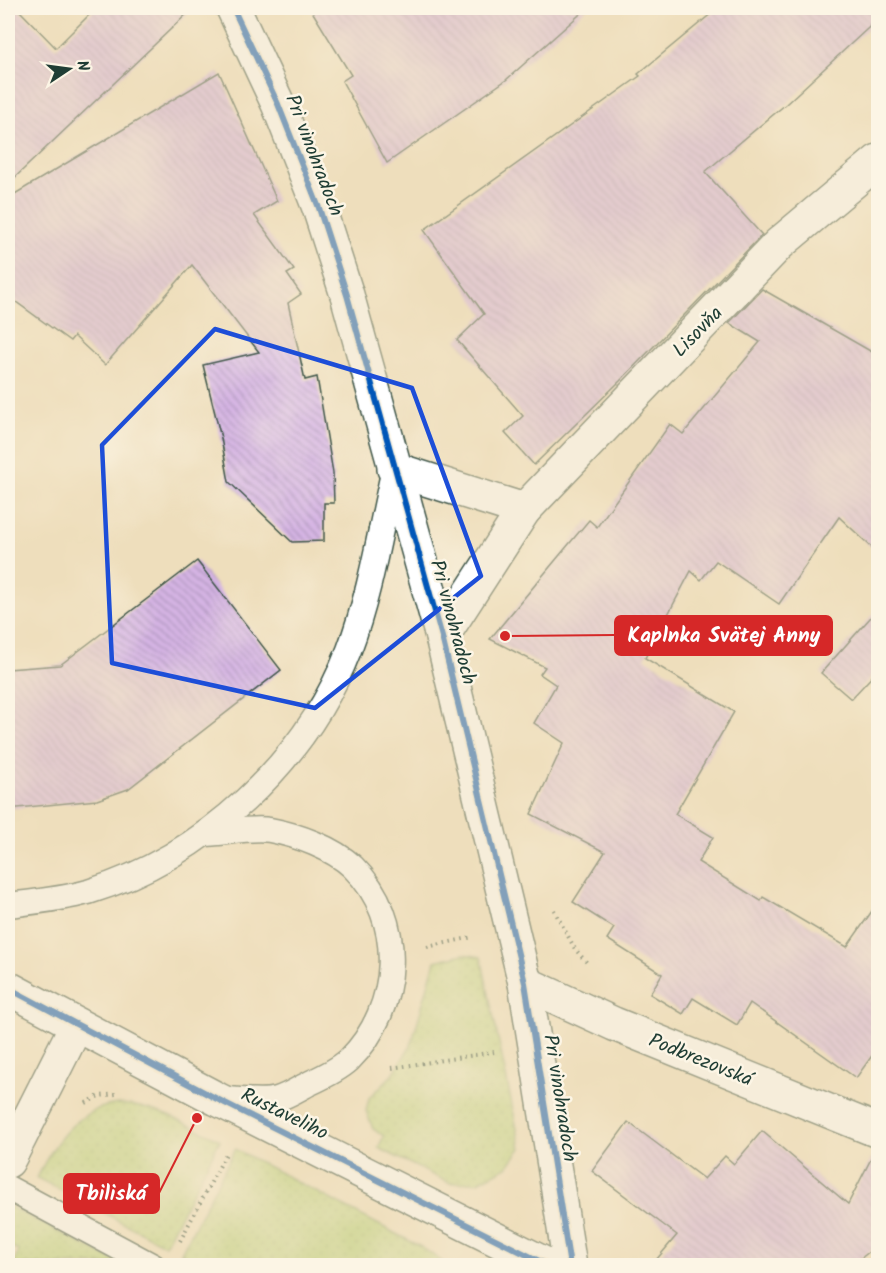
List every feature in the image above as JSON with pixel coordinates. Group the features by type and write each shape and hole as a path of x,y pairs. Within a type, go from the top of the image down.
{"street":[{"name":"Pri vinohradoch","path":"233,8 278,104 319,208 347,295 442,637 525,983 570,1266"},
{"name":"Lisovňa","path":"442,637 524,510 779,244 879,161"},
{"path":"394,469 524,510"},
{"name":"Podbrezovská","path":"525,983 614,1024 879,1131"},
{"name":"Rustaveliho","path":"8,988 217,1099 549,1266"},
{"path":"8,1161 76,1026"}],"lane":[{"path":"8,905 85,893 162,862 206,834 268,776 299,741 330,692 349,649 364,600 394,469"},
{"path":"206,834 268,830 292,836 333,853 352,866 378,900 392,951 392,974 386,999 372,1032 348,1060 330,1074 277,1099 217,1099"},
{"path":"8,1188 153,1266"}],"path":[{"path":"553,909 575,949 589,966"},
{"path":"422,948 482,935"},
{"path":"388,1068 497,1051"},
{"path":"81,1106 99,1096 125,1092"},
{"path":"176,1249 225,1156"}],"highlighted area":[{"path":"215,329 412,388 481,576 315,708 112,663 102,445"}],"green space":[{"path":"464,954 481,957 521,1148 507,1167 478,1182 449,1183 378,1148 384,1136 373,1129 366,1111 369,1098 393,1074 411,1045 435,961"},
{"path":"119,1104 159,1112 220,1140 165,1245 37,1178 51,1152 69,1129 91,1112"},
{"path":"235,1149 421,1247 447,1265 205,1266 181,1253"},
{"path":"9,1206 123,1265 12,1265 19,1251 8,1245"}],"building":[{"path":"8,8 17,8 56,48 96,8 193,8 8,184"},
{"path":"310,8 587,8 506,80 387,163 342,81 351,75"},
{"path":"718,8 879,8 879,18 786,104 705,172 762,235 620,381 534,465 505,433 523,416 457,340 484,314 424,230 640,76 638,74"},
{"path":"219,72 277,201 254,215 294,270 287,274 301,294 288,303 305,380 317,377 333,473 334,503 324,503 324,541 292,542 229,482 203,365 259,352 192,265 105,365 74,336 70,341 8,296 8,198"},
{"path":"762,289 879,356 879,554 839,517 779,604 716,561 701,580 691,571 645,658 734,712 675,814 713,837 698,862 761,901 763,897 847,947 879,901 879,1046 856,1078 750,1003 737,1025 693,998 683,1014 650,994 662,974 607,939 614,928 573,902 605,852 531,814 564,743 534,723 556,685 540,674 545,667 490,639 589,520 597,527 670,424 683,434 760,342 729,323"},
{"path":"197,561 281,670 128,789 97,800 8,809 8,669 60,665"},
{"path":"879,608 879,669 851,699 821,673"},
{"path":"628,1122 704,1179 725,1156 734,1164 762,1131 848,1204 876,1149 879,1149 879,1244 851,1266 651,1266 677,1235 592,1171"}],"cycle path":[{"path":"233,8 278,104 319,208 347,295 442,637 525,983 570,1266"},
{"path":"8,988 217,1099 549,1266"}],"place":[{"name":"Kaplnka Svätej Anny","path":"505,636"},
{"name":"Tbiliská","path":"197,1118"}]}
